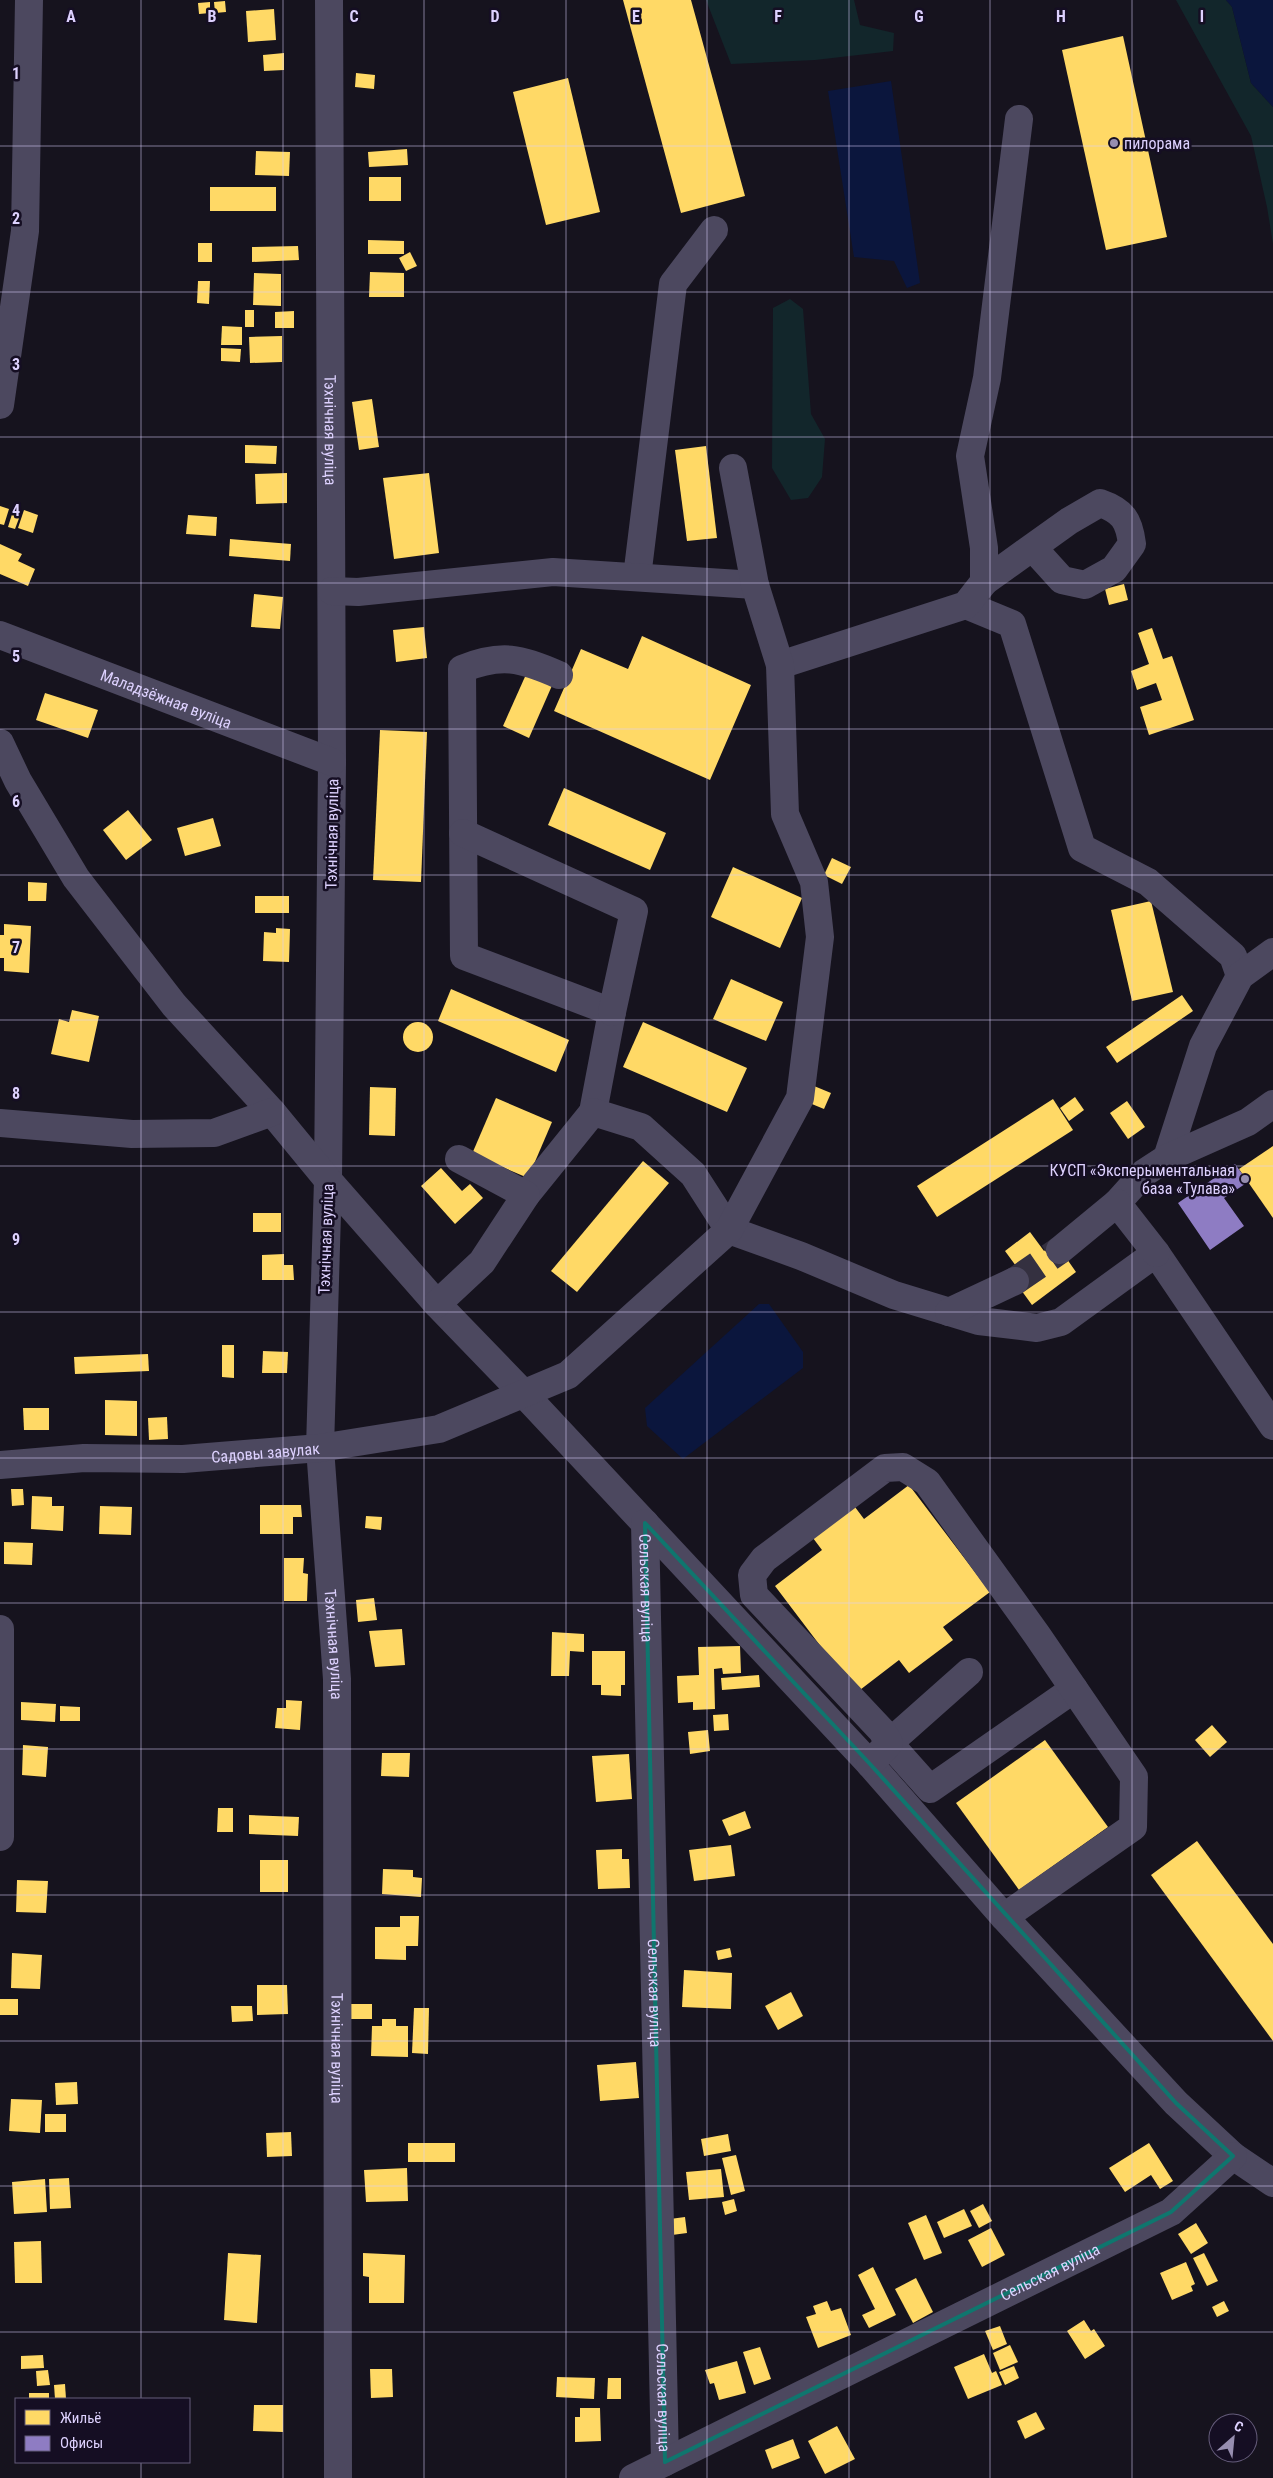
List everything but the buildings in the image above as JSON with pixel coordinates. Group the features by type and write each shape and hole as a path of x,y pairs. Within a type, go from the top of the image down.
{"street":[{"path":"0,405 25,231 30,0"},
{"name":"Тэхнічная вуліца","path":"329,0 332,762 328,1180 320,1448 337,1680 338,2478"},
{"path":"984,582 984,548 970,456 987,378 1020,119"},
{"path":"637,577 673,284 714,230"},
{"name":"Садовы завулак","path":"0,1465 84,1458 183,1459 320,1448 439,1429 568,1375 729,1230 800,1098 820,937 814,882 785,814 780,665 755,585 733,468"},
{"path":"780,665 966,605 984,582 1033,548"},
{"path":"332,591 358,592 553,572 755,585"},
{"path":"966,605 1012,624 1082,848 1148,882 1234,956 1240,976"},
{"name":"Маладзёжная вуліца","path":"0,635 332,762"},
{"path":"559,675 528,661 485,660 462,669 464,956 612,1012"},
{"path":"0,743 18,781 76,878 174,1005 272,1112 328,1180 437,1304 524,1394 870,1764 1004,1917 1176,2103 1233,2156 1273,2183"},
{"path":"437,1304 482,1262 526,1195 594,1112 612,1012 634,911 463,833"},
{"path":"1167,1158 1203,1046 1240,976 1273,952"},
{"path":"1060,1250 1117,1203 1144,1173 1167,1158 1248,1122 1273,1104"},
{"path":"0,1123 132,1134 214,1133 272,1112"},
{"path":"594,1112 641,1127 693,1174 729,1230 801,1256 894,1296 979,1321 1037,1328 1061,1322 1156,1253"},
{"path":"459,1159 526,1195"},
{"path":"1117,1203 1156,1253 1273,1426"},
{"path":"949,1312 1015,1281"},
{"path":"1004,1917 1134,1827 1134,1777 1074,1689 926,1482 903,1467 885,1468 764,1559 752,1575 754,1595 882,1731 930,1789 1074,1689"},
{"name":"Сельская вуліца","path":"645,1523 665,2462"},
{"path":"0,1629 0,1837"},
{"path":"870,1764 890,1743 969,1672"},
{"name":"Сельская вуліца","path":"634,2478 1171,2212 1233,2156"}],"highlighted area":[{"path":"645,1523 870,1764 1176,2103 1233,2156 1171,2212 665,2462"}],"green space":[{"path":"706,0 854,0 860,25 894,33 893,51 815,60 731,64"},
{"path":"1176,0 1226,0 1232,7 1251,83 1273,107 1273,244 1267,207 1251,136"},
{"path":"790,299 803,309 811,414 825,439 822,477 808,498 791,500 772,468 773,308"}],"water":[{"path":"1226,0 1273,0 1273,107 1251,83 1232,7"},
{"path":"891,81 920,283 907,288 894,261 854,257 828,91"},
{"path":"759,1304 769,1304 803,1352 803,1368 683,1459 647,1426 645,1408"}],"tunnel":[{"path":"1015,1281 1060,1250"}],"place":[{"name":"пилорама","path":"1114,143"},
{"name":"КУСП «Эксперыментальная база «Тулава»","path":"1245,1179"}]}
